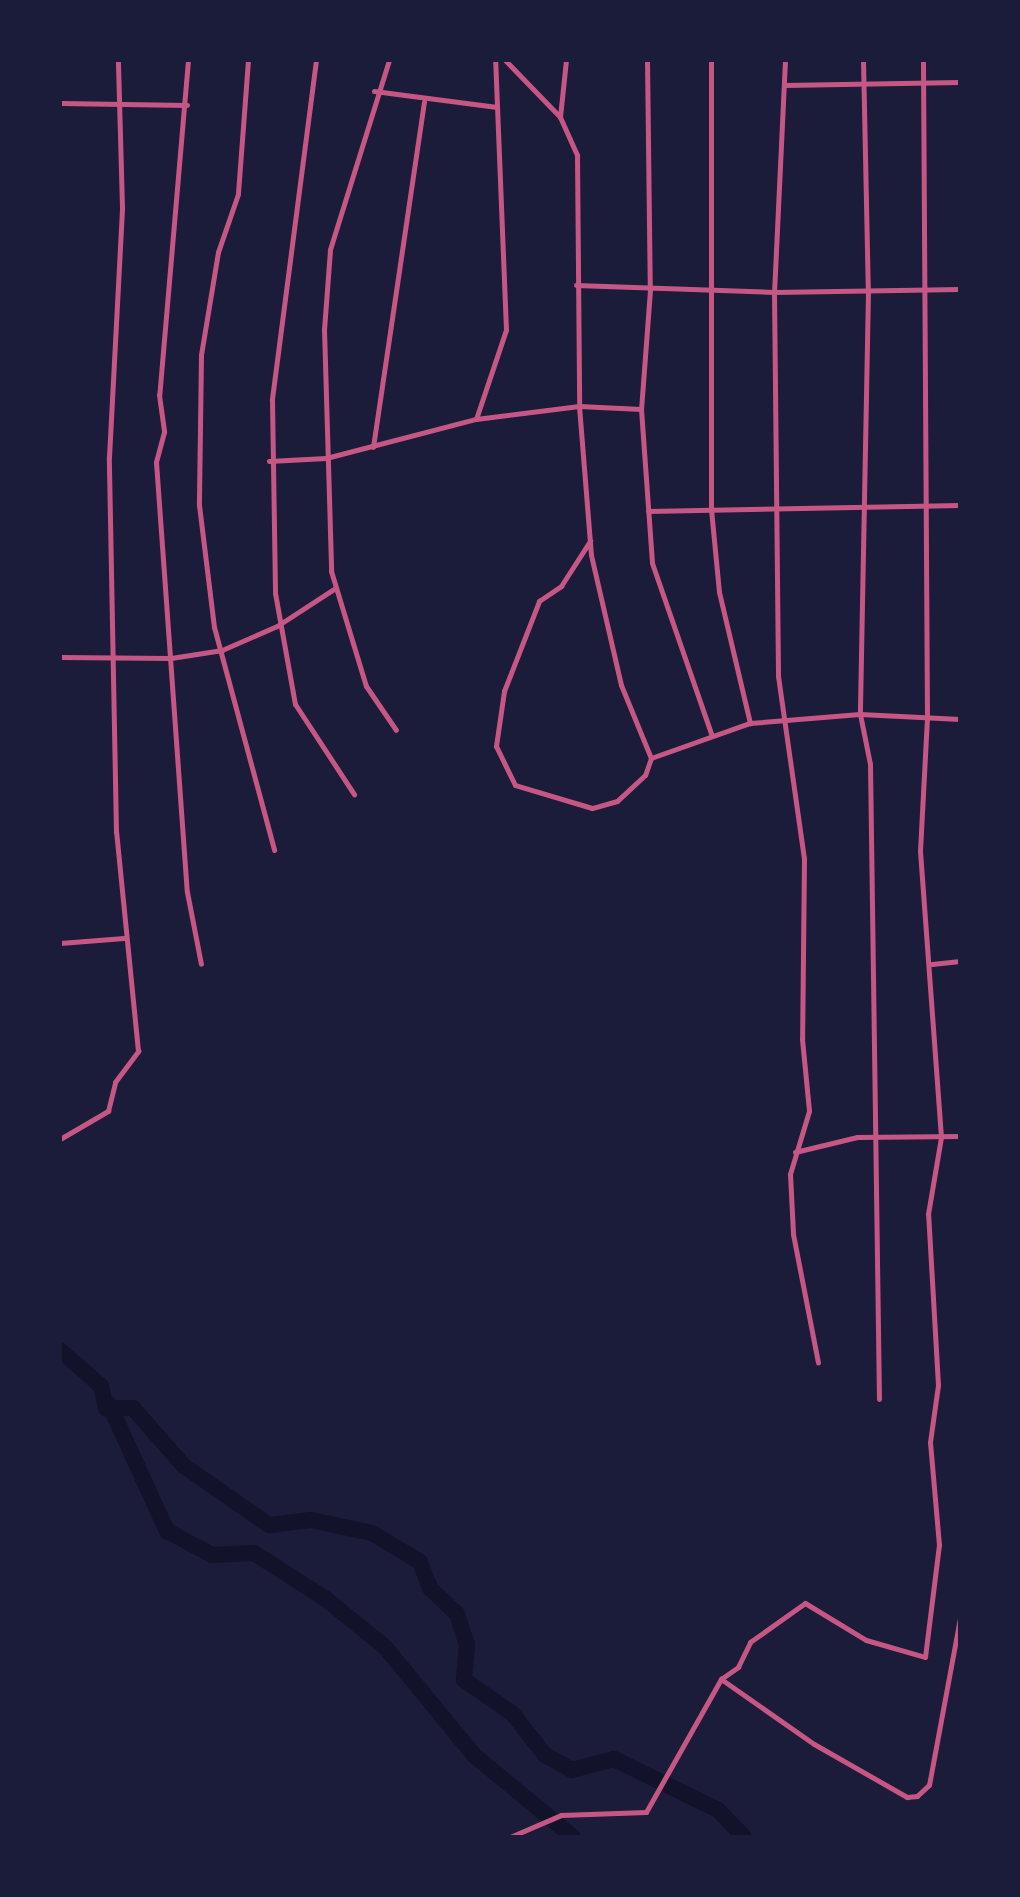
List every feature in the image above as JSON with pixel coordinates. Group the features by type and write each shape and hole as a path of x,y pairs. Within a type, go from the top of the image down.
{"street":[{"path":"60,1139 108,1111 115,1082 137,1056 124,938 109,457 120,100 118,60"},
{"path":"188,60 187,105 156,462 187,892 201,964"},
{"path":"248,60 238,194 210,287 198,401 205,581 274,850"},
{"path":"316,60 285,273 269,461 277,626 295,704 354,794"},
{"path":"389,60 374,91 330,250 326,458 334,589 366,686 396,730"},
{"path":"476,419 506,330 495,60"},
{"path":"505,60 560,117"},
{"path":"566,60 560,117 581,183 576,285 579,406 590,541 621,685 651,758 645,775 617,801 592,808 525,792 500,761 504,691 534,614 590,541"},
{"path":"647,60 650,290 641,409 652,563 712,736"},
{"path":"711,60 711,509 719,592 750,723"},
{"path":"785,60 774,292 782,723 804,859 802,1039 809,1111 806,1141 795,1152 793,1234 818,1363"},
{"path":"863,60 868,291 859,506 860,714 870,764 879,1399"},
{"path":"510,1837 530,1825 561,1815 641,1815 721,1679 738,1667 750,1642 805,1603 866,1640 912,1657 925,1657 939,1545 927,1239 941,1137 932,964 920,851 927,718 923,60"},
{"path":"784,85 863,81 960,82"},
{"path":"374,91 424,102 497,107"},
{"path":"60,103 120,100 187,105"},
{"path":"373,447 424,102"},
{"path":"576,285 774,292 960,289"},
{"path":"269,461 326,458 476,419 579,406 641,409"},
{"path":"648,511 960,505"},
{"path":"60,657 171,658 222,650 277,626 334,589"},
{"path":"651,758 750,723 782,723 860,714 960,719"},
{"path":"60,943 124,938"},
{"path":"932,964 960,961"},
{"path":"795,1152 874,1137 960,1136"},
{"path":"721,1679 814,1744 897,1792 917,1796 929,1785 960,1618"}],"waterway":[{"path":"60,1350 101,1386 106,1408 133,1408 184,1466 269,1525 311,1520 372,1533 420,1562 430,1588 457,1614 467,1644 464,1680 512,1713 545,1755 572,1770 614,1759 718,1810 744,1837"},
{"path":"109,1404 167,1531 212,1555 254,1553 326,1599 385,1647 475,1756 573,1837"}]}
